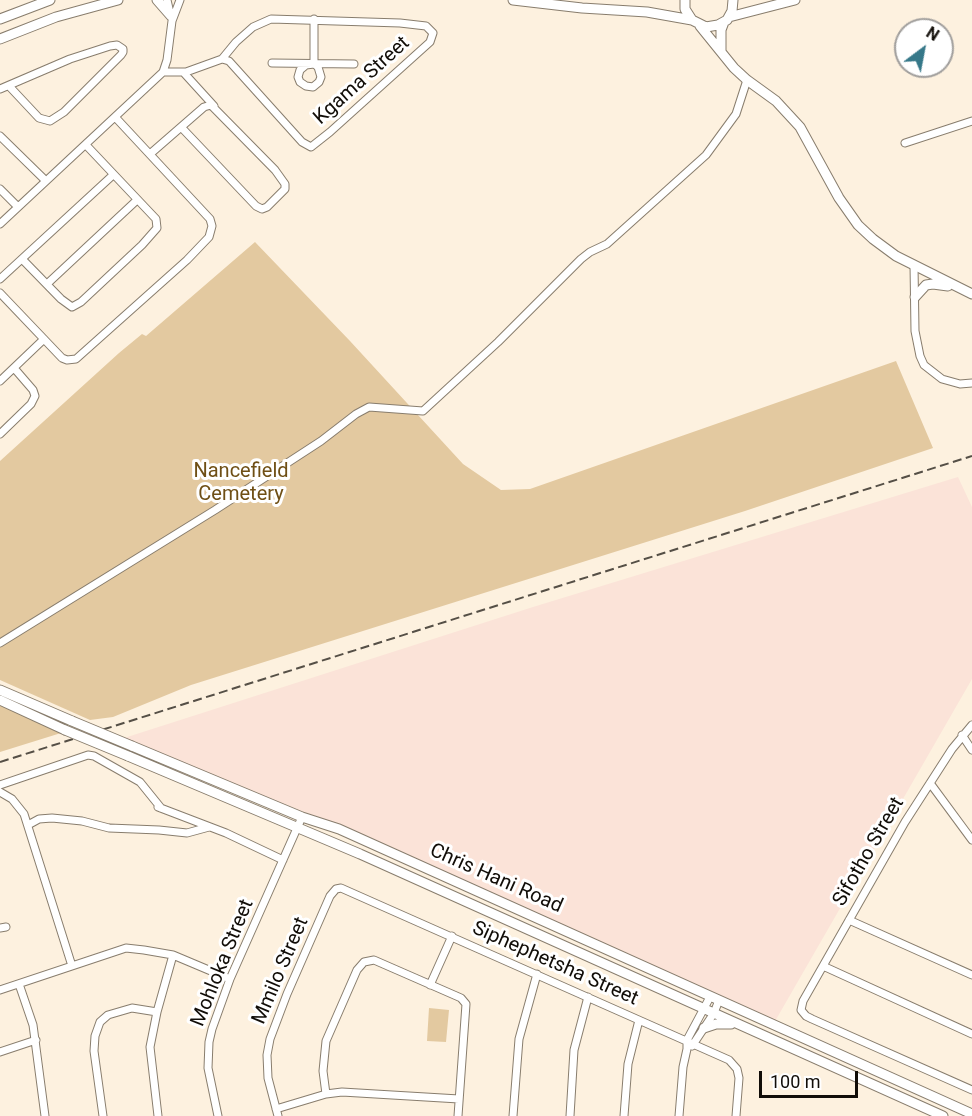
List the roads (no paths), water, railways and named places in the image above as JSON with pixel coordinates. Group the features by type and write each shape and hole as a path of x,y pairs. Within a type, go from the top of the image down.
{"main road":[{"path":"0,19 50,0"},
{"path":"0,39 56,17 118,0"},
{"path":"157,0 171,18"},
{"path":"513,0 582,8 647,12 712,27 726,19 795,0"},
{"path":"685,0 685,9 734,68 776,101 800,127 839,198 858,225 886,249 972,294"},
{"path":"721,51 720,38 726,19 732,11 733,0"},
{"path":"915,297 923,287 928,285 959,288"},
{"name":"Chris Hani Road","path":"0,690 72,721 130,751 298,828 943,1116"},
{"name":"Chris Hani Road","path":"0,700 65,730 130,751 363,839 972,1113"},
{"path":"704,1028 720,1023 743,1026"}],"street":[{"path":"0,224 163,72 167,60 171,18 166,0"},
{"path":"171,18 180,0"},
{"name":"Kgama Street","path":"163,72 184,73 222,59 245,33 259,23 271,19 391,22 426,26 432,31 433,38 311,147 302,142 229,61 222,59"},
{"path":"314,19 314,64"},
{"path":"0,89 70,59 110,46 117,45 123,49 121,56 64,111 50,121 39,118 9,86"},
{"path":"272,63 354,64"},
{"path":"181,127 256,206 262,209 267,207 281,194 285,184 275,170 184,73"},
{"path":"0,643 215,510 321,441 356,414 369,407 423,411 498,342 581,259 607,244 706,155 736,114 747,80"},
{"path":"150,154 204,107 210,105 215,107"},
{"path":"0,293 62,358 72,360 80,357 187,260 209,237 212,226 210,219 116,118"},
{"path":"905,143 972,121"},
{"path":"0,136 46,181"},
{"path":"22,259 72,308 107,278 157,228 156,219 86,145"},
{"path":"0,279 113,175"},
{"path":"0,189 18,207"},
{"path":"47,284 137,200"},
{"path":"914,265 917,347 924,365 950,382 972,383"},
{"path":"0,381 44,339"},
{"path":"0,434 31,404 35,396 33,390 14,368"},
{"name":"Sifotho Street","path":"972,725 962,735 904,822 803,1001 802,1013 972,1090"},
{"path":"962,735 972,750"},
{"path":"0,784 88,755 94,756 140,782 158,807 245,841 283,860"},
{"path":"930,783 972,840"},
{"path":"3,794 17,804 28,825 72,966"},
{"name":"Mohloka Street","path":"218,1116 208,1068 209,1042 216,1015 303,817"},
{"path":"28,825 39,819 52,818 109,828 187,833 209,827"},
{"name":"Mmilo Street","path":"277,1113 268,1078 267,1055 275,1023 332,893 339,888 349,890"},
{"name":"Siphephetsha Street","path":"349,890 729,1060 737,1068 739,1078 736,1116"},
{"path":"849,920 972,975"},
{"path":"430,986 452,936"},
{"path":"0,990 126,948 173,956 230,979"},
{"path":"158,1116 150,1047 173,956"},
{"path":"326,1094 323,1071 326,1041 361,966 367,961 374,960 461,998 467,1006 458,1116"},
{"path":"823,966 972,1034"},
{"path":"513,1116 519,1039 537,974"},
{"path":"19,984 36,1040 45,1116"},
{"path":"570,1116 574,1050 588,997"},
{"path":"687,1049 695,1043 704,1028 710,997"},
{"path":"679,1116 687,1040 719,1000"},
{"path":"103,1116 94,1051 95,1036 100,1022 108,1015 132,1008 157,1012"},
{"path":"624,1116 628,1064 639,1020"},
{"path":"0,1052 36,1040"},
{"path":"277,1113 326,1094 342,1092 459,1099"}],"railway":[{"path":"0,762 972,456"}],"park label":[{"name":"Nancefield Cemetery","path":"241,484"}]}
